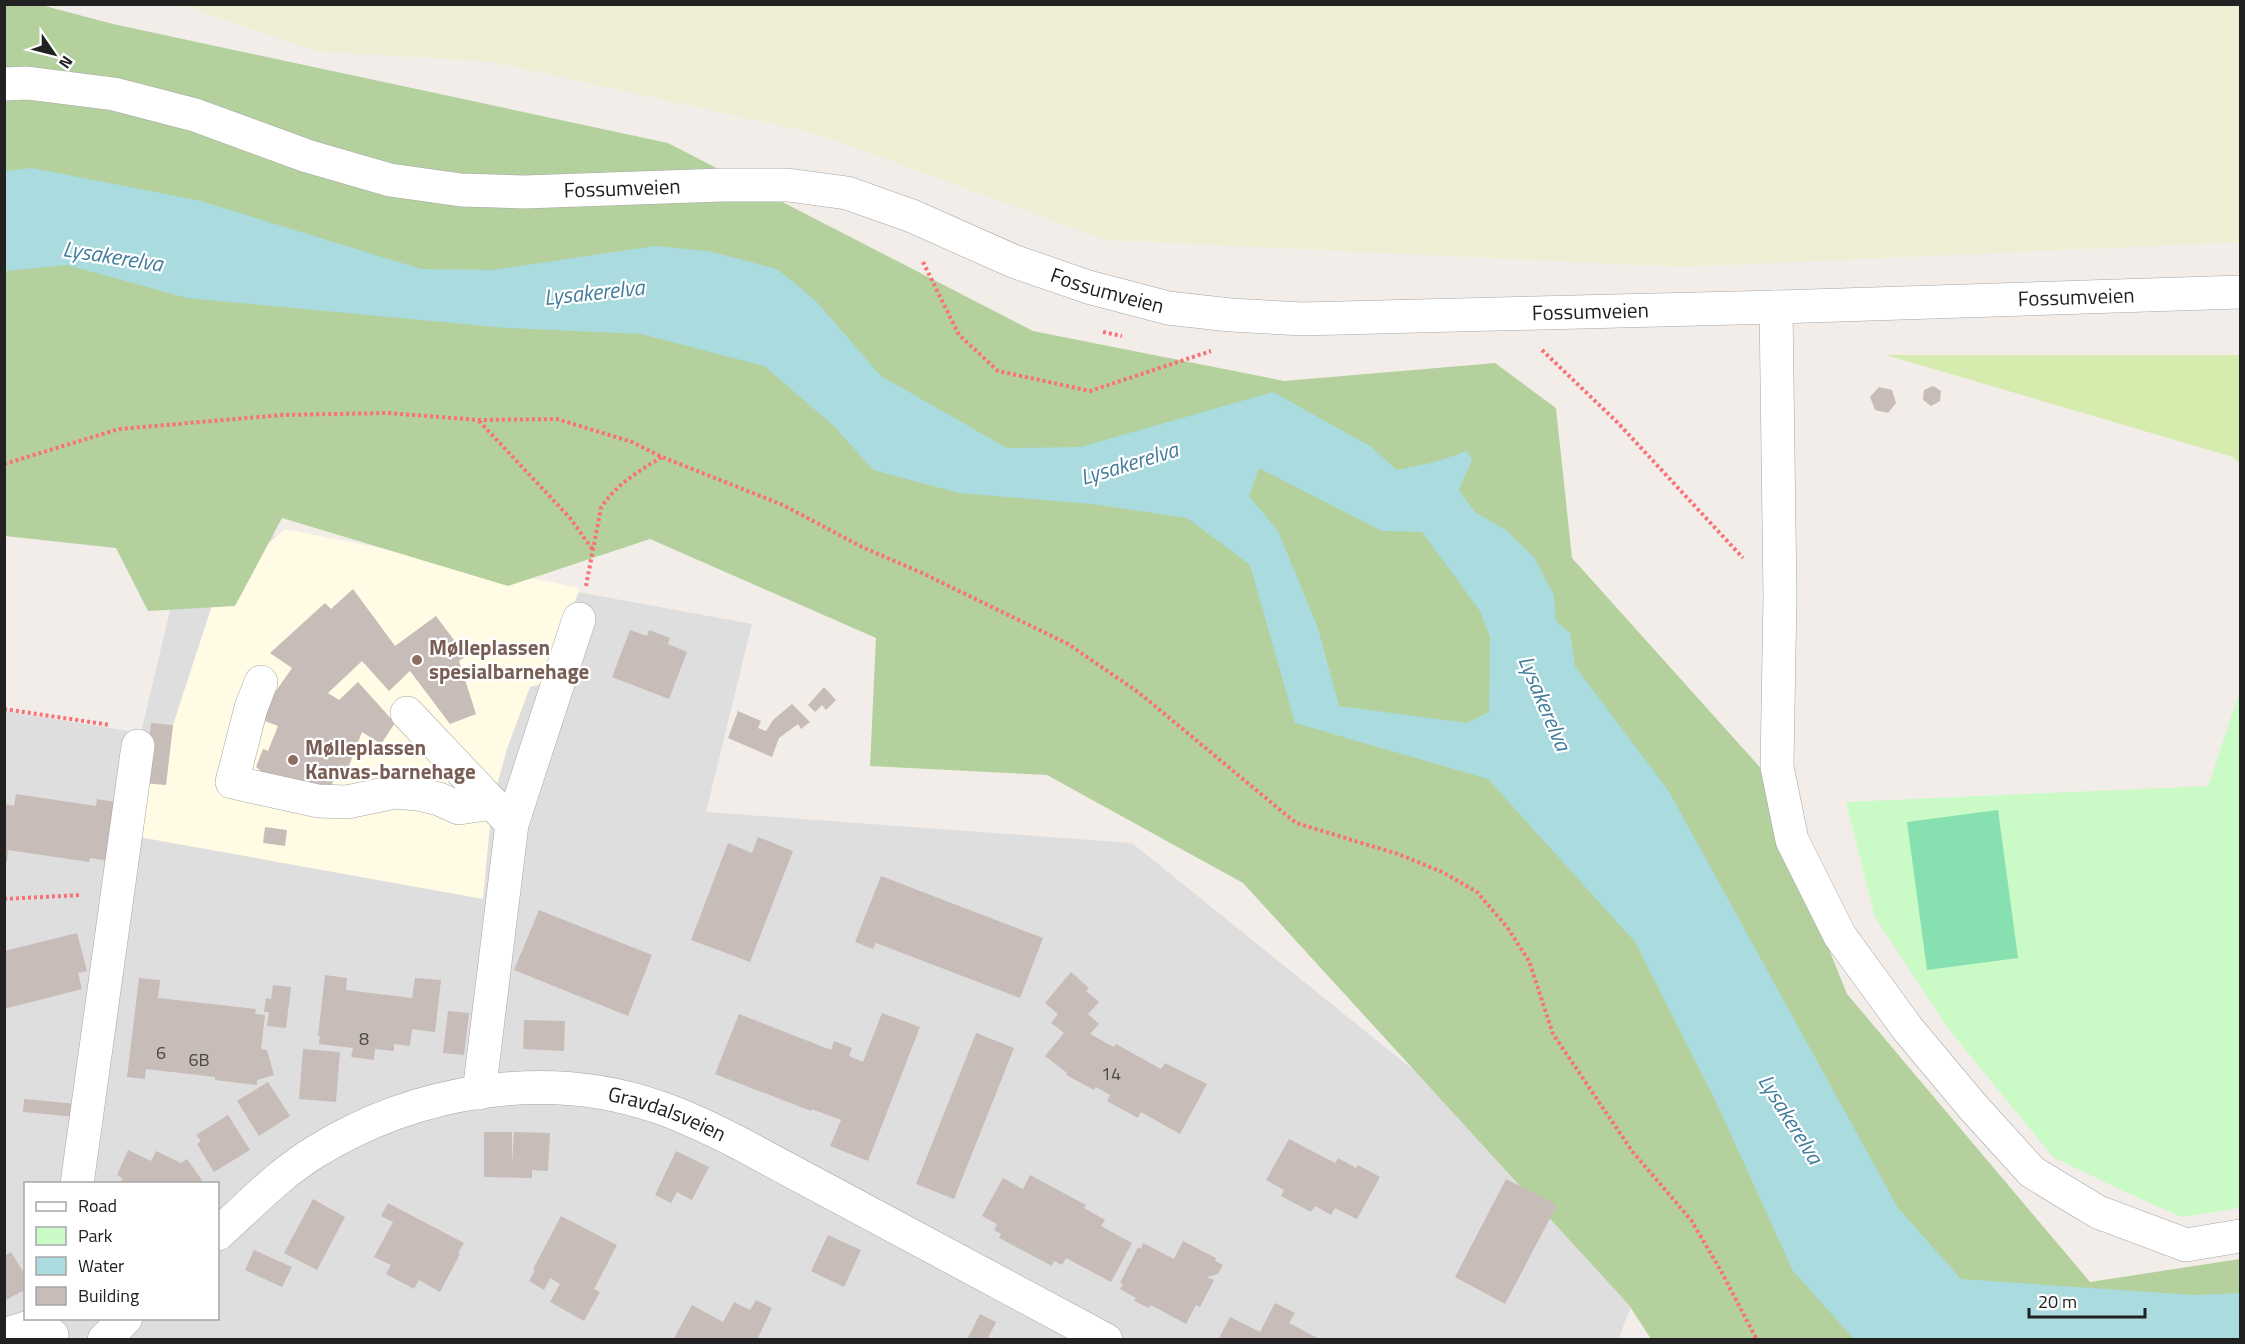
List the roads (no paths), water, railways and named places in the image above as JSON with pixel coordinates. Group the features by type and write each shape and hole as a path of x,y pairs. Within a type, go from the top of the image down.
{"street":[{"name":"Fossumveien","path":"4,84 27,83 114,94 195,115 307,156 390,180 460,190 524,192 777,185 847,193 912,216 1013,261 1088,287 1168,308 1230,315 1302,319 2241,292"},
{"path":"1776,307 1780,597 1777,768 1792,840 1840,936 1914,1036 1973,1107 2032,1172 2098,1212 2186,1245 2241,1236"},
{"path":"479,1093 502,814 579,619"},
{"path":"261,682 251,708 232,782 318,801 346,802 395,792 418,794 439,799 459,808 502,814"},
{"path":"407,713 502,814"},
{"path":"77,1182 138,746"},
{"name":"Gravdalsveien","path":"219,1233 283,1176 314,1152 352,1131 398,1112 436,1101 479,1093 538,1087 580,1089 656,1106 694,1121 1106,1340"},
{"path":"104,1340 124,1320"},
{"path":"4,1335 29,1327 54,1331"}],"water":[{"name":"Lysakerelva","path":"32,168 201,201 421,269 492,270 655,246 708,251 777,269 815,300 881,376 1007,448 1080,447 1273,392 1370,446 1397,470 1435,462 1467,451 1472,460 1459,490 1475,512 1507,531 1534,557 1554,595 1556,621 1570,633 1575,666 1668,790 1898,1208 1961,1279 2194,1295 2240,1293 2240,1339 1854,1339 1793,1271 1717,1104 1635,942 1488,779 1295,723 1250,565 1187,518 1092,504 959,493 873,470 833,425 764,366 641,334 506,328 187,298 67,265 5,271 5,171","holes":["1259,468 1382,531 1422,532 1480,611 1490,637 1489,712 1467,723 1339,706 1318,628 1278,531 1249,496"]}],"place":[{"name":"Mølleplassen spesialbarnehage","path":"417,660"},
{"name":"Mølleplassen Kanvas-barnehage","path":"293,760"}]}
